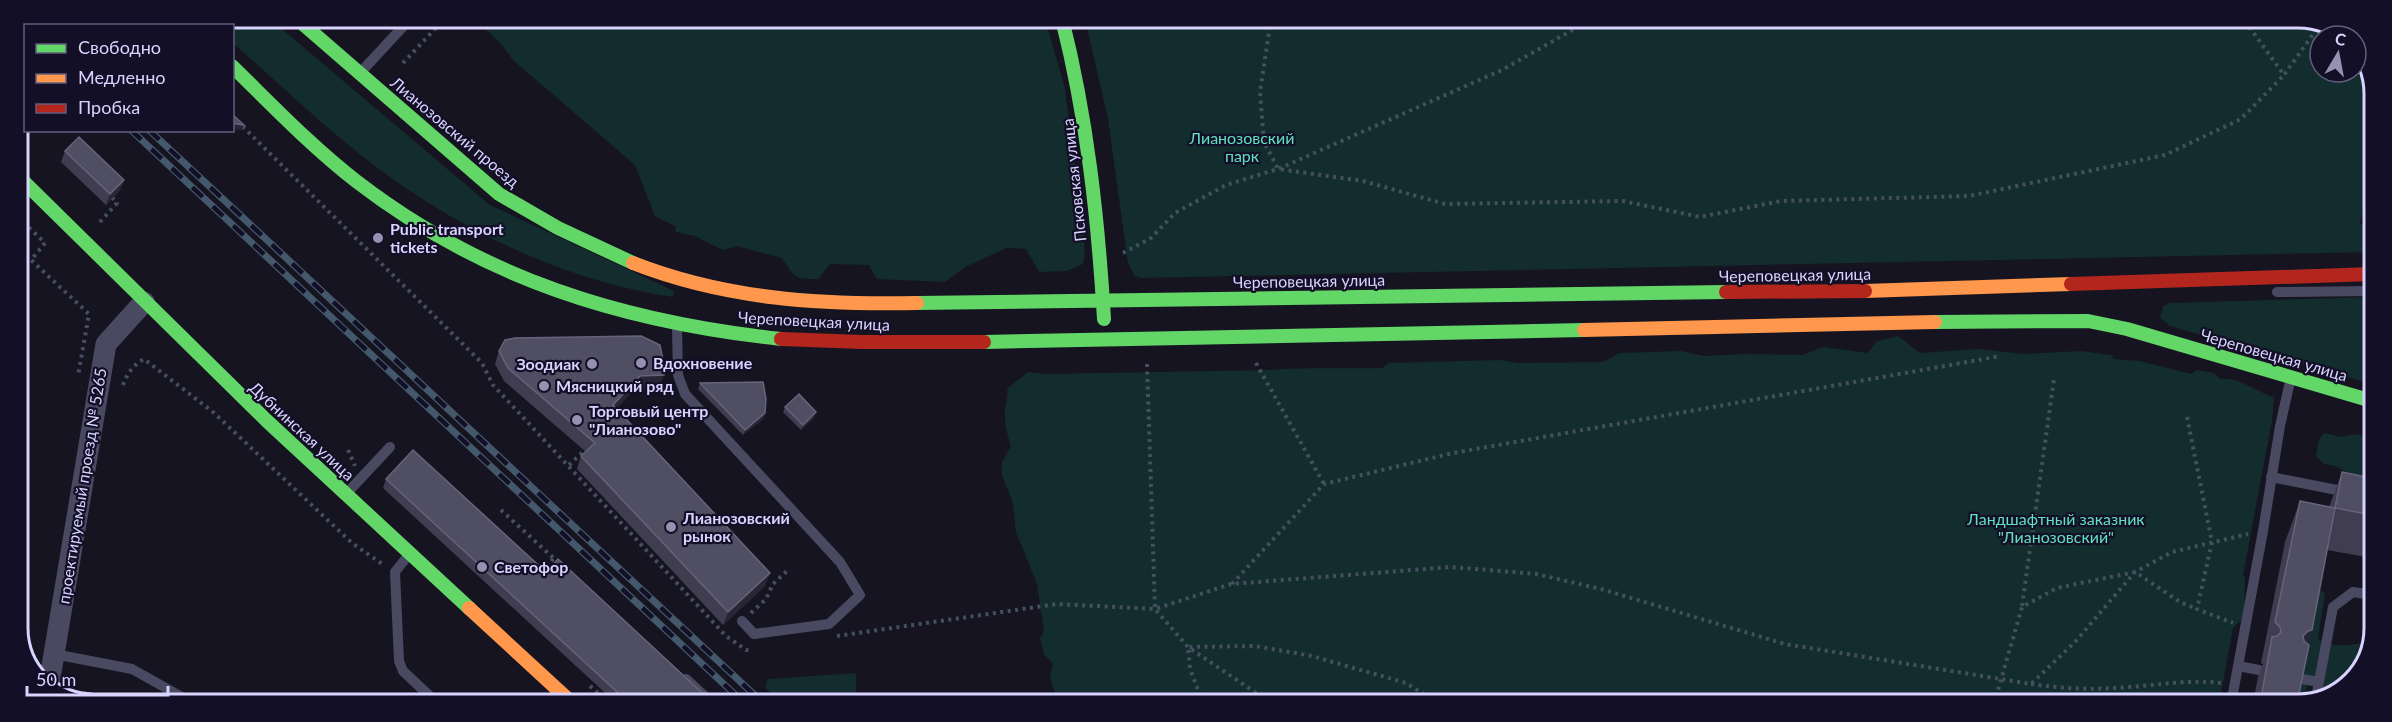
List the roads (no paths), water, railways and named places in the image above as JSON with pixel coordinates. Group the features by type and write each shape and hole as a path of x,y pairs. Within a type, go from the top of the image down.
{"main road":[{"name":"Лианозовский проезд","path":"308,28 499,194 588,245 619,258 708,286"},
{"name":"Псковская улица","path":"1064,28 1078,80 1088,135 1106,340"},
{"path":"234,68 329,159 358,183 417,224 490,264 533,284 576,300 677,325"},
{"name":"Дубнинская улица","path":"28,186 267,421 562,694"},
{"name":"Череповецкая улица","path":"708,286 750,296 857,304 1911,290 2363,274"},
{"name":"Череповецкая улица","path":"677,325 783,339 855,343 1106,340 1916,322 2088,321 2127,329 2291,377 2364,394"}],"street":[{"name":"проектируемый проезд № 5265","path":"50,676 106,344 144,302"}],"lane":[{"path":"360,73 402,28"},
{"name":"Череповецкая улица","path":"1911,290 1960,297 2089,295"},
{"path":"2266,292 2363,291"},
{"name":"Череповецкая улица","path":"1916,322 1960,313 2082,313 2121,318 2364,394"},
{"path":"677,325 678,375 685,394 840,562 860,595 829,624 754,634 742,621"},
{"path":"2232,694 2291,377"},
{"path":"346,494 390,447"},
{"path":"2271,477 2361,495"},
{"path":"410,553 395,572 399,661 403,671 427,694"},
{"path":"2317,690 2333,607 2354,592 2364,594"},
{"path":"54,654 132,669 177,694"},
{"path":"2238,666 2259,670"},
{"path":"2296,678 2319,682"},
{"path":"686,679 702,694"}],"railway":[{"path":"133,132 734,694"},
{"path":"151,132 753,694"}],"place":[{"name":"Public transport tickets","path":"378,238"},
{"name":"Вдохновение","path":"641,363"},
{"name":"Зоодиак","path":"592,364"},
{"name":"Мясницкий ряд","path":"544,386"},
{"name":"Торговый центр \"Лианозово\"","path":"577,420"},
{"name":"Лианозовский рынок","path":"671,527"},
{"name":"Светофор","path":"482,567"}],"park label":[{"name":"Лианозовский парк","path":"1242,147"},
{"name":"Ландшафтный заказник \"Лианозовский\"","path":"2056,528"}]}
